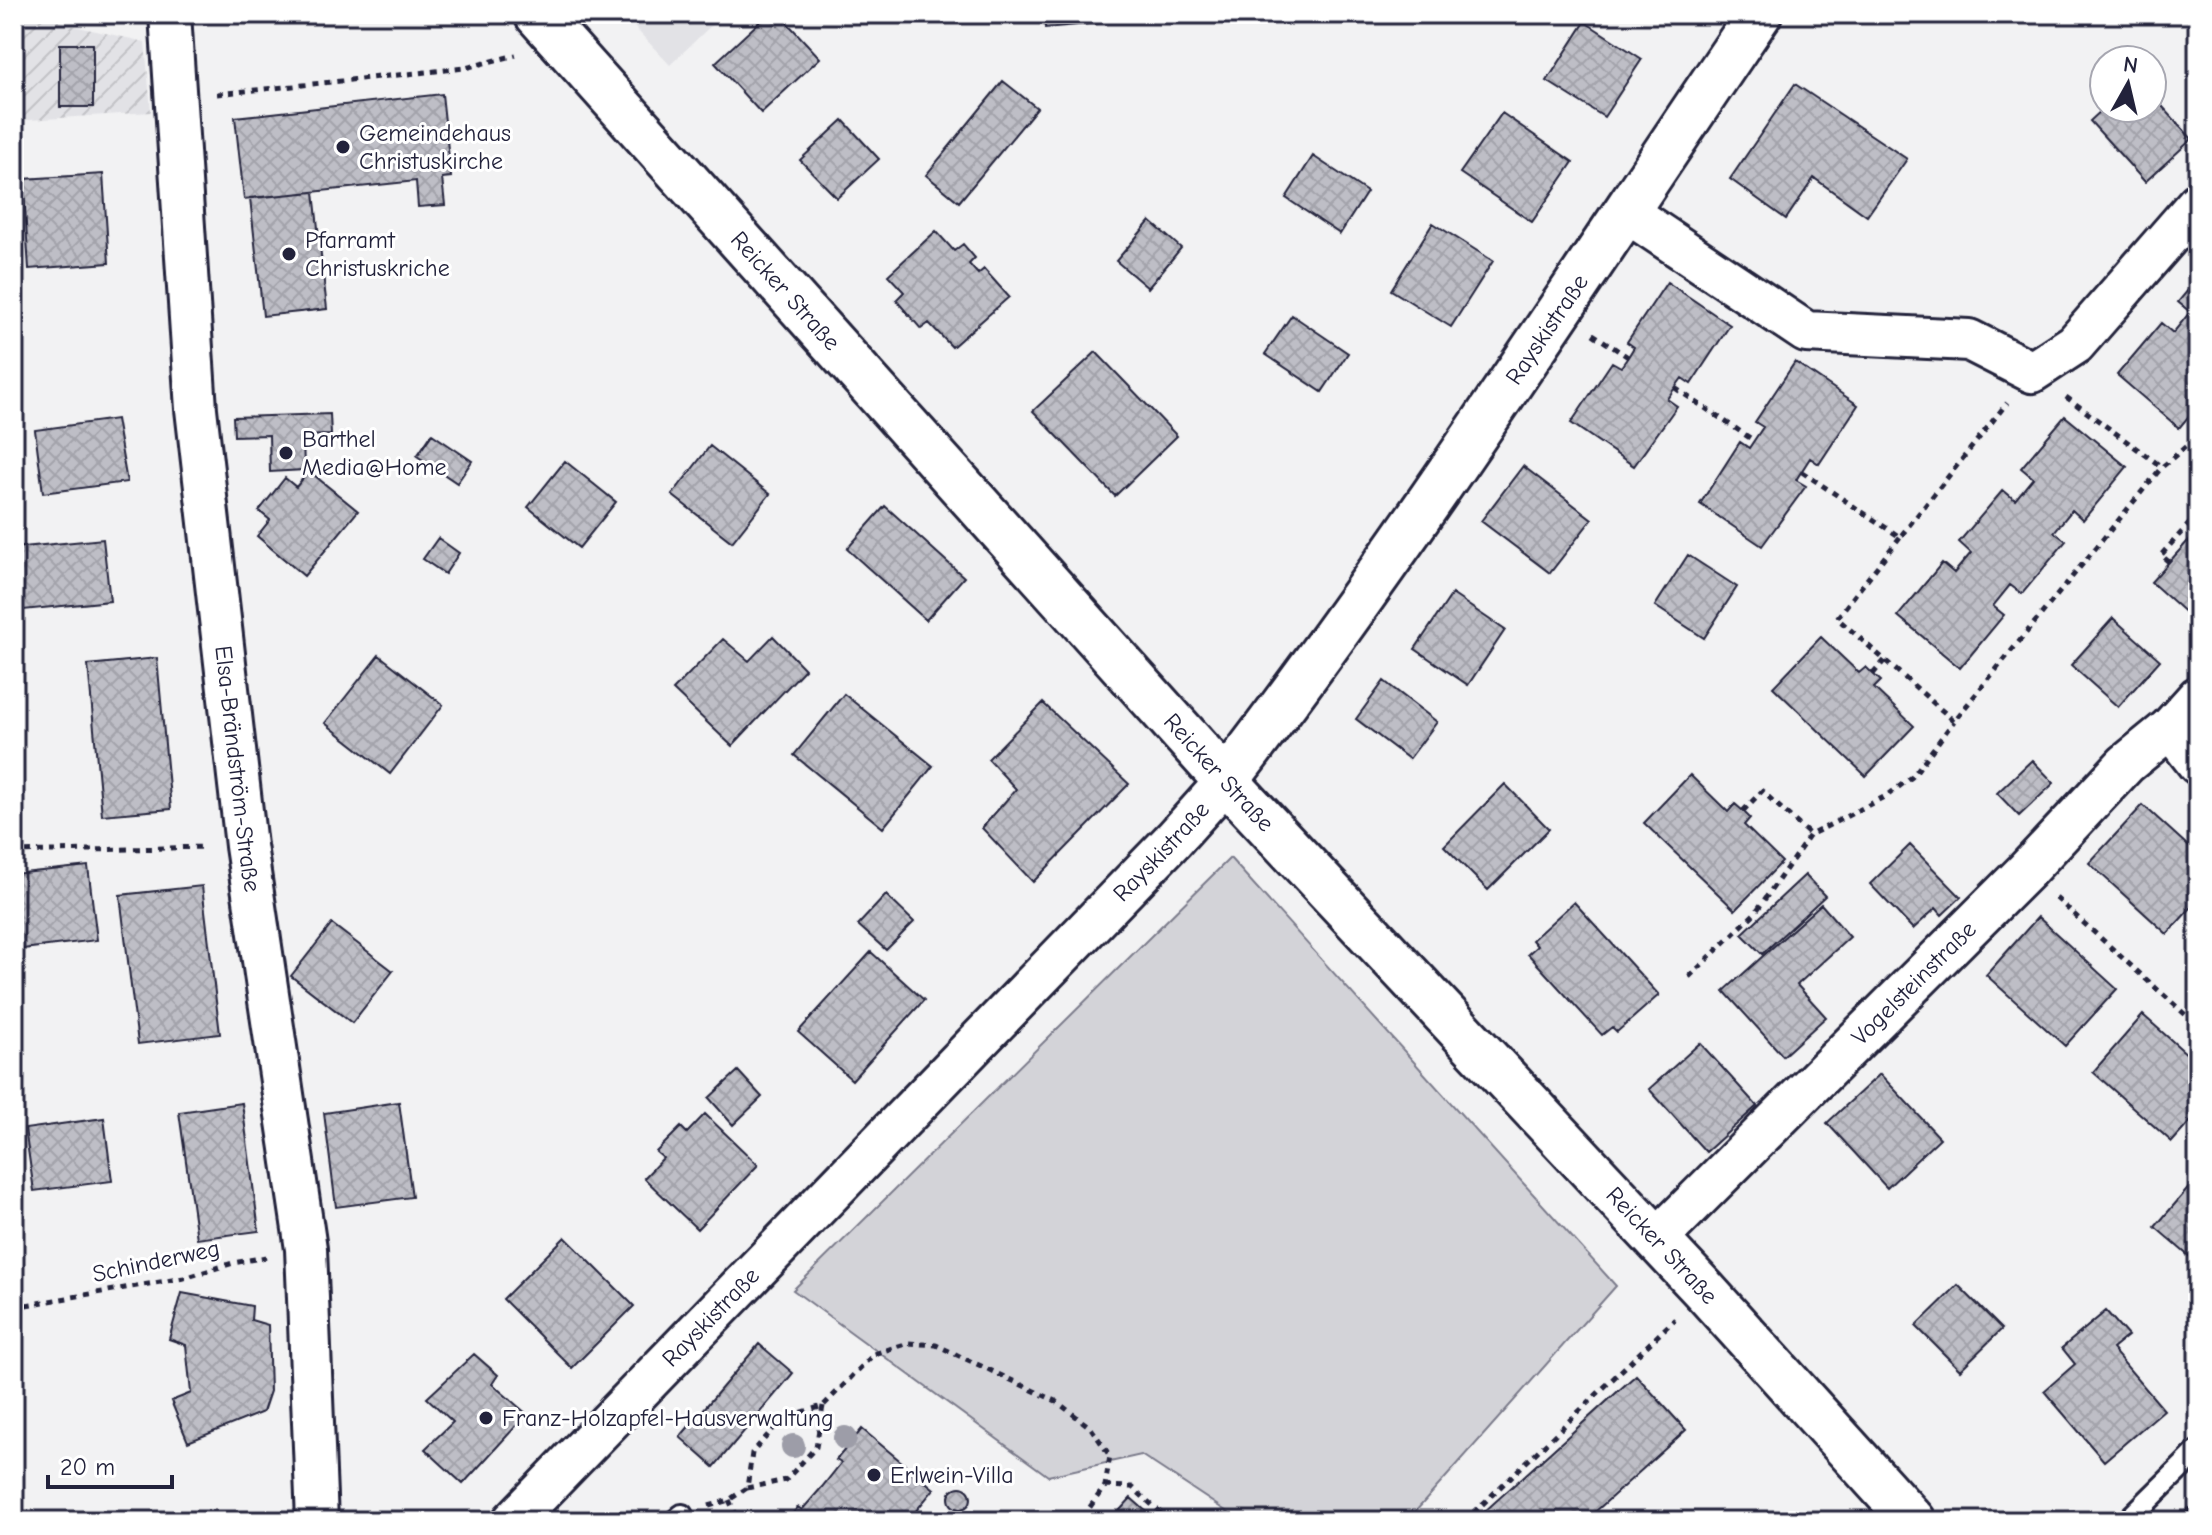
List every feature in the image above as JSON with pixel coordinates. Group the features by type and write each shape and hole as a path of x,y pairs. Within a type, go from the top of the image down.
{"street":[{"name":"Elsa-Brändström-Straße","path":"170,14 196,409 246,846 306,1249 317,1521"},
{"name":"Reicker Straße","path":"537,14 1226,781 1656,1240 1913,1521"},
{"name":"Rayskistraße","path":"513,1521 1226,781 1322,654 1759,14"},
{"path":"1625,211 1806,332 1969,340 2032,372 2075,344 2198,203"},
{"name":"Vogelsteinstraße","path":"1656,1240 2026,871 2126,764 2170,728 2198,697"},
{"path":"2170,728 2198,764"}],"lane":[{"path":"2127,1521 2198,1451"}],"path":[{"path":"176,98 465,68"},
{"path":"1954,721 1837,618 2032,372 2162,467"},
{"path":"1675,388 1753,440"},
{"path":"1689,977 1755,913 1810,835 1888,795 1912,777 1954,721 2162,467 2198,436"},
{"path":"1802,472 1900,537"},
{"path":"2169,562 2161,555 2198,514"},
{"path":"1873,674 1885,660"},
{"path":"1743,811 1762,791 1810,835"},
{"path":"14,852 246,846"},
{"path":"2026,871 2198,1026"},
{"name":"Schinderweg","path":"14,1307 184,1278 233,1263 306,1249"},
{"path":"1465,1521 1665,1328"},
{"path":"747,1488 752,1453 783,1418 823,1406 874,1354 908,1343 936,1345 1056,1401 1091,1428 1110,1456 1105,1486 1080,1521"},
{"path":"678,1518 729,1500 747,1488 786,1480 816,1447 823,1406"},
{"path":"1105,1486 1132,1487 1170,1521"},
{"path":"729,1500 739,1521"},
{"path":"2178,1521 2198,1501"}],"shaded area":[{"path":"14,14 43,14 65,24 145,42 151,112 14,121"},
{"path":"622,14 723,14 670,65"},
{"path":"1230,858 1616,1286 1407,1521 1241,1521 1141,1455 1048,1476 793,1290"}],"building":[{"path":"768,14 779,14 820,58 761,113 715,63"},
{"path":"1044,14 1098,14 1099,23 1045,28"},
{"path":"1585,22 1642,59 1604,117 1547,81"},
{"path":"60,44 93,44 93,107 60,107"},
{"path":"1003,81 1037,108 959,202 926,175"},
{"path":"1795,84 1907,159 1867,216 1814,178 1786,219 1730,179"},
{"name":"Gemeindehaus Christuskirche","path":"442,94 451,177 442,178 445,205 418,207 416,181 244,199 235,117"},
{"path":"1502,113 1573,162 1532,222 1460,173"},
{"path":"2168,113 2192,139 2145,182 2093,124 2168,124"},
{"path":"843,120 879,159 837,198 800,160"},
{"path":"1313,156 1367,192 1340,234 1286,198"},
{"path":"103,174 109,263 29,269 23,179"},
{"name":"Pfarramt Christuskriche","path":"314,192 327,309 263,316 250,198"},
{"path":"1150,221 1181,248 1148,288 1116,261"},
{"path":"1433,223 1493,261 1451,327 1391,290"},
{"path":"936,231 954,251 963,244 975,258 969,264 978,274 984,269 1009,297 952,347 929,323 921,329 896,300 904,292 888,275"},
{"path":"2198,278 2198,405 2179,428 2117,375 2161,323 2173,333 2190,312 2178,302"},
{"path":"1667,282 1730,325 1691,384 1682,378 1667,399 1677,406 1634,466 1571,423 1612,362 1621,367 1628,357 1634,347 1627,342"},
{"path":"1292,315 1348,353 1322,392 1265,354"},
{"path":"1096,352 1177,436 1115,496 1033,411"},
{"path":"1795,362 1858,405 1819,464 1810,458 1796,480 1806,486 1762,546 1700,504 1740,442 1749,448 1763,427 1755,422"},
{"name":"Barthel Media@Home","path":"330,414 331,435 303,436 304,470 270,472 269,435 234,436 233,417"},
{"path":"2065,416 2127,467 2083,520 2072,510 2054,532 2066,541 2022,594 2010,585 1993,606 2004,615 1960,668 1898,616 1942,563 1954,573 1971,553 1959,542 2003,490 2015,500 2033,478 2021,468"},
{"path":"116,419 127,482 43,493 35,430"},
{"path":"432,434 472,461 457,483 417,456"},
{"path":"710,446 770,494 732,542 672,495"},
{"path":"565,461 616,502 579,548 528,507"},
{"path":"1523,466 1592,519 1550,573 1481,521"},
{"path":"309,471 358,511 304,576 257,536 270,520 259,511 285,478 296,487"},
{"path":"885,506 964,577 926,620 847,549"},
{"path":"438,538 459,553 445,574 423,559"},
{"path":"103,539 110,601 14,611 14,548"},
{"path":"2188,541 2198,550 2198,624 2151,582"},
{"path":"1688,555 1737,587 1704,638 1655,606"},
{"path":"1452,594 1505,630 1468,685 1415,649"},
{"path":"2113,618 2160,660 2118,707 2071,665"},
{"path":"773,636 805,669 732,746 673,690 723,639 749,661"},
{"path":"1821,637 1859,673 1866,667 1881,681 1874,688 1914,726 1866,776 1773,687"},
{"path":"379,655 443,705 390,774 325,723"},
{"path":"157,658 171,809 102,815 88,665"},
{"path":"1384,681 1437,722 1409,759 1356,719"},
{"path":"844,694 933,766 883,828 794,755"},
{"path":"1043,703 1129,784 1033,882 982,828 1016,789 988,759"},
{"path":"2032,760 2054,783 2019,816 1997,793"},
{"path":"1690,775 1728,812 1735,804 1743,811 1750,818 1744,825 1782,862 1735,910 1644,823"},
{"path":"1505,784 1549,829 1488,890 1444,846"},
{"path":"2143,805 2198,855 2198,900 2167,934 2089,863"},
{"path":"1910,845 1961,897 1942,915 1936,908 1913,929 1870,884"},
{"path":"88,866 97,940 14,950 14,874"},
{"path":"1805,875 1825,896 1762,954 1742,934"},
{"path":"202,886 220,1034 138,1044 120,895"},
{"path":"886,895 914,922 886,950 858,925"},
{"path":"1574,902 1659,995 1617,1032 1612,1027 1602,1035 1528,954 1537,946 1532,940"},
{"path":"1821,904 1850,937 1797,985 1826,1017 1783,1056 1724,991"},
{"path":"2038,917 2117,989 2065,1046 1986,975"},
{"path":"332,924 393,971 352,1023 291,976"},
{"path":"871,952 924,1000 852,1080 798,1032"},
{"path":"2143,1015 2198,1064 2198,1113 2172,1142 2093,1072"},
{"path":"1700,1043 1757,1106 1706,1152 1649,1089"},
{"path":"738,1071 762,1097 733,1125 709,1098"},
{"path":"1880,1074 1940,1138 1887,1188 1827,1123"},
{"path":"399,1102 412,1197 336,1207 324,1113"},
{"path":"242,1103 259,1231 197,1239 179,1112"},
{"path":"705,1114 758,1165 697,1229 644,1178 663,1158 656,1152 681,1127 687,1133"},
{"path":"104,1118 112,1181 34,1191 25,1129"},
{"path":"2198,1177 2198,1264 2155,1227"},
{"path":"565,1237 634,1306 572,1368 503,1299"},
{"path":"1958,1285 2002,1329 1960,1370 1916,1326"},
{"path":"182,1293 252,1306 251,1320 268,1325 270,1391 263,1412 188,1442 171,1401 191,1393 186,1345 169,1339"},
{"path":"2106,1311 2128,1336 2112,1349 2164,1410 2104,1461 2044,1391 2075,1364 2062,1348"},
{"path":"759,1344 793,1373 714,1467 680,1437"},
{"name":"Franz-Holzapfel-Hausverwaltung","path":"474,1354 498,1375 492,1384 527,1414 463,1484 425,1449 453,1422 427,1398"},
{"path":"1636,1375 1686,1430 1585,1521 1474,1521"},
{"name":"Erlwein-Villa","path":"862,1429 934,1489 910,1518 914,1521 786,1521 798,1507 802,1510 822,1487 841,1463 836,1460"},
{"path":"960,1487 968,1490 971,1498 968,1506 960,1509 952,1506 949,1498 952,1490"},
{"path":"1131,1498 1157,1521 1110,1521"}],"place":[{"name":"Gemeindehaus Christuskirche","path":"343,147"},
{"name":"Pfarramt Christuskriche","path":"289,254"},
{"name":"Barthel Media@Home","path":"286,453"},
{"name":"Franz-Holzapfel-Hausverwaltung","path":"486,1418"},
{"name":"Erlwein-Villa","path":"874,1475"}]}
